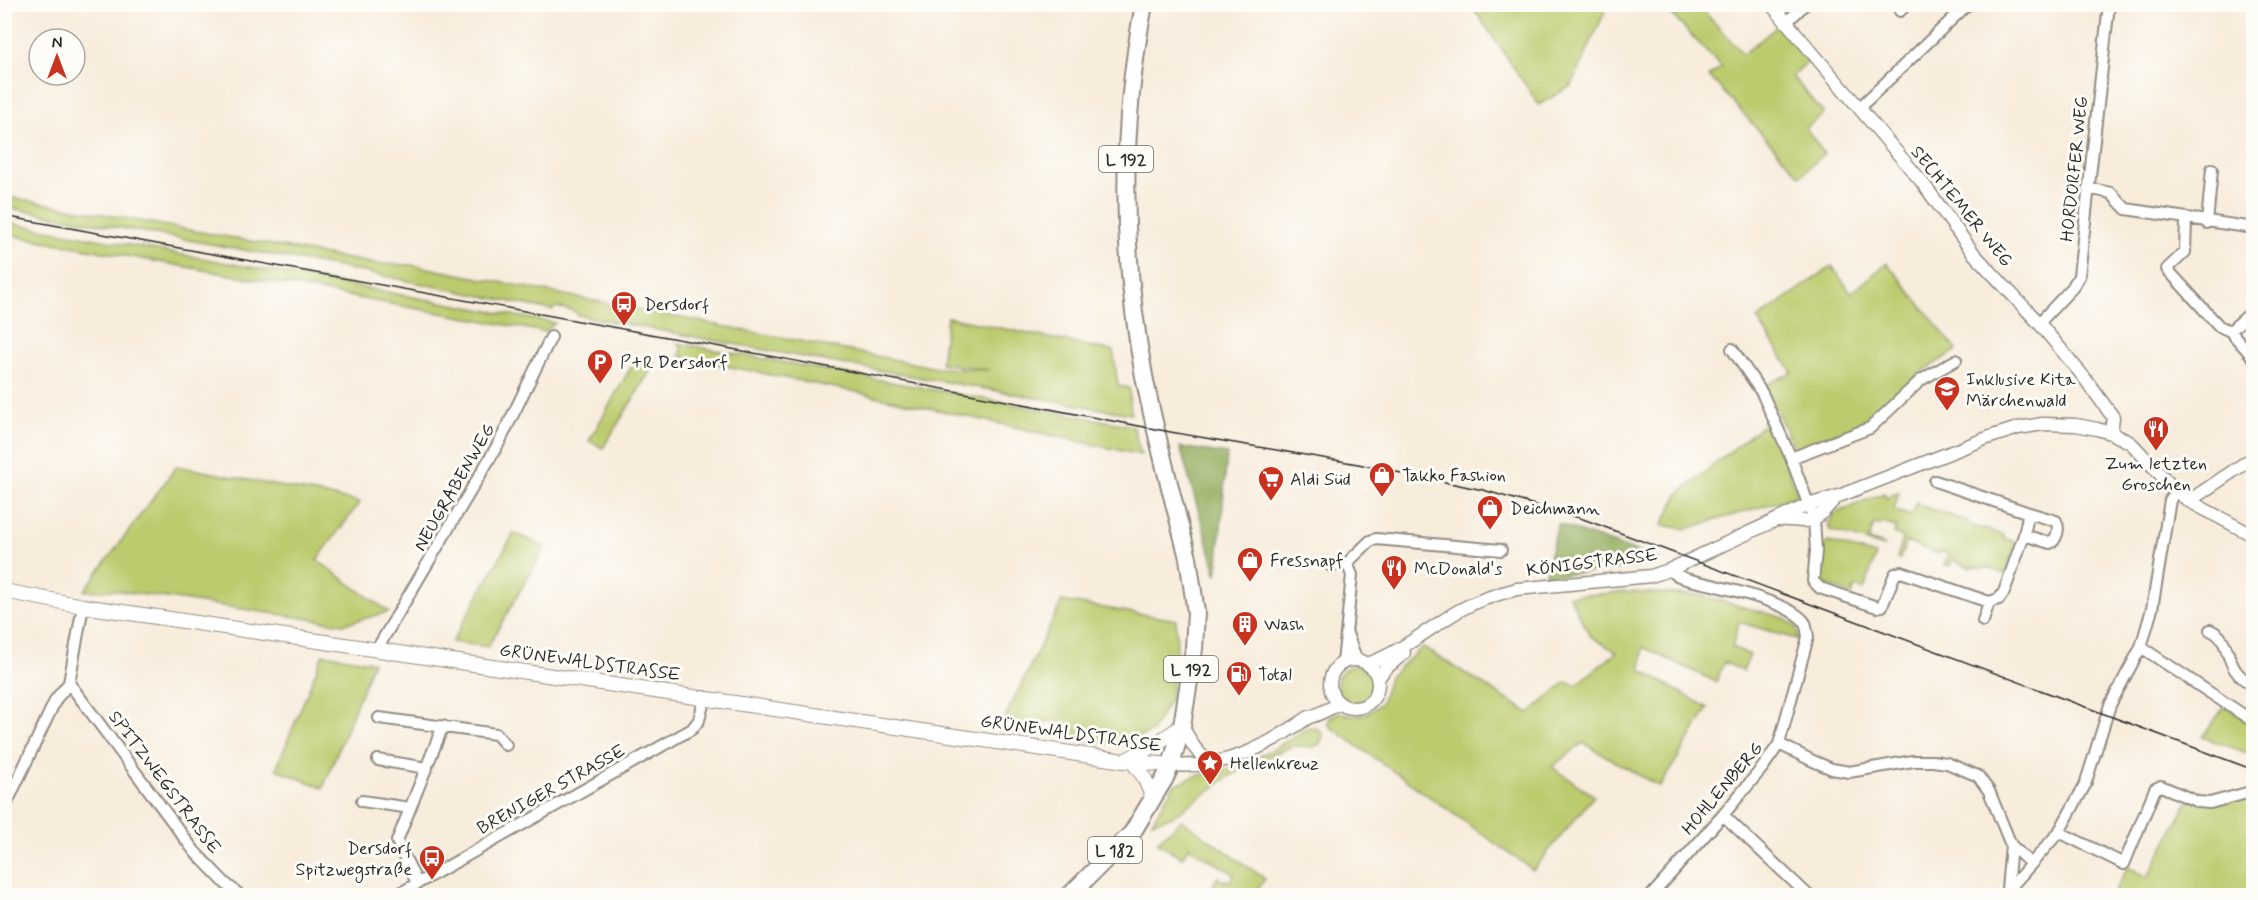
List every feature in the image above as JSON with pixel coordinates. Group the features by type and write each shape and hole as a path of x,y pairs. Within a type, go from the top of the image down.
{"main road":[{"name":"L 192","path":"1144,4 1133,72 1126,141 1127,246 1134,315 1145,378 1188,558 1195,604 1194,649 1182,726 1171,765"},
{"name":"GRÜNEWALDSTRASSE","path":"4,591 83,606 1129,761 1171,765"},
{"path":"1153,798 1144,777 1129,761 1182,726"},
{"name":"L 182","path":"1069,896 1132,833 1171,765"}],"street":[{"name":"SECHTEMER WEG","path":"1771,4 1922,182 1974,254 2039,323 2083,376 2113,417 2111,433"},
{"path":"1786,22 1805,4"},
{"path":"1859,108 1968,4"},
{"name":"HORDORFER WEG","path":"2039,323 2077,281 2109,4"},
{"path":"2207,223 2212,169"},
{"path":"2088,188 2111,193 2126,209 2207,223 2253,228"},
{"path":"2186,219 2185,252 2167,269 2219,326 2230,331 2253,358"},
{"path":"2230,331 2253,310"},
{"name":"NEUGRABENWEG","path":"377,649 500,441 551,337"},
{"path":"1732,349 1762,393 1791,458 1814,519 1816,551 1813,581 1820,588 1877,607 1882,606 1895,574 1901,572 1989,602 1994,601 2002,596 2024,535 2028,522 2026,512"},
{"path":"1791,458 1870,428 1921,380 1956,360"},
{"name":"KÖNIGSTRASSE","path":"1309,717 1313,709 1332,691 1332,675 1343,663 1383,659 1462,609 1497,594 1651,576 1669,570 1808,505 1839,496 2018,428 2056,423 2111,433 2131,443 2176,491 2189,501 2253,536"},
{"path":"2189,501 2253,457"},
{"path":"1935,481 2056,522 2058,527 2055,539 2050,543 2024,535"},
{"path":"2005,892 2059,832 2085,785 2110,705 2140,647 2152,609 2170,500 2176,491"},
{"name":"KÖNIGSTRASSE","path":"1774,521 1814,519 1839,496"},
{"path":"1331,566 1347,562 1370,541 1376,539 1501,550"},
{"path":"1343,663 1352,574 1347,562"},
{"name":"HOHLENBERG","path":"1651,896 1723,815 1779,744 1808,637 1806,624 1797,615 1782,607 1714,585 1680,579 1669,570"},
{"path":"1983,621 1989,602"},
{"path":"4,809 56,699 69,683 83,606"},
{"path":"2215,630 2223,641 2236,675 2253,686"},
{"path":"1347,634 1362,662 1378,680"},
{"name":"KÖNIGSTRASSE","path":"1171,765 1209,764 1233,759 1259,749 1309,717 1328,708 1341,704 1356,708 1371,701 1384,670 1416,640"},
{"path":"2140,647 2253,722"},
{"name":"SPITZWEGSTRASSE","path":"69,683 195,852 241,896"},
{"path":"1332,691 1341,704"},
{"name":"BRENIGER STRASSE","path":"395,896 692,729 699,720 705,698"},
{"path":"379,718 496,734 506,745"},
{"path":"417,883 397,841 443,726"},
{"path":"1182,726 1194,747 1209,764"},
{"path":"1779,744 1832,769 1849,772 1913,761 1940,762 1964,769 1978,776 1989,791 2011,845 2031,864"},
{"path":"378,760 427,768"},
{"path":"2059,832 2124,864 2156,789 2161,786 2198,802 2210,803 2253,791"},
{"path":"362,801 410,808"},
{"path":"1723,815 1809,896"},
{"path":"2005,892 2011,845"}],"green space":[{"path":"1463,5 1608,5 1571,86 1539,105 1476,12"},
{"path":"1662,5 1698,5 1743,54 1780,24 1809,61 1792,76 1824,114 1806,128 1824,154 1800,176 1709,76 1722,67"},
{"path":"4,196 376,264 412,265 937,368 989,370 941,363 947,317 1113,351 1118,386 1129,388 1131,414 819,360 578,315 574,311 556,307 552,310 344,268 5,207"},
{"path":"4,222 555,323 545,332 5,234"},
{"path":"1887,263 1957,350 1920,373 1862,424 1794,450 1764,386 1792,372 1757,319 1832,266 1851,293"},
{"path":"677,343 1133,426 1141,455 856,392 680,357 682,348"},
{"path":"635,360 655,363 603,448 589,441"},
{"path":"1770,419 1798,496 1686,529 1662,525 1679,493"},
{"path":"1180,447 1227,454 1217,575"},
{"path":"177,466 360,502 317,560 389,612 344,624 113,590 84,591"},
{"path":"1899,492 1894,510 1911,516 1916,502 1968,522 1967,524 2004,535 2004,538 2016,542 2005,574 1984,567 1983,569 1973,566 1972,568 1953,559 1950,566 1944,564 1948,554 1940,551 1939,554 1906,542 1900,559 1897,558 1903,538 1894,534 1896,527 1882,523 1881,525 1874,524 1869,540 1884,545 1884,547 1830,530 1828,524 1835,513 1884,493 1886,498"},
{"path":"1558,524 1658,559 1642,566 1544,577"},
{"path":"514,533 545,547 488,647 452,642"},
{"path":"1829,542 1876,555 1864,590 1855,587 1852,595 1824,583 1821,578 1823,546"},
{"path":"1627,592 1699,595 1784,618 1796,627 1799,640 1739,622 1732,647 1750,655 1743,671 1724,662 1716,682 1643,647 1641,670 1708,708 1660,787 1583,743 1552,767 1594,796 1533,870 1328,725 1328,719 1339,712 1352,716 1367,714 1381,703 1390,676 1423,647 1529,713 1566,682 1576,685 1617,652 1590,636 1569,596"},
{"path":"1062,601 1176,620 1177,654 1170,699 1152,732 1120,745 1075,738 1073,729 1056,720 1033,724 1004,720"},
{"path":"323,654 373,662 323,788 276,769"},
{"path":"1355,666 1368,671 1373,684 1368,697 1355,702 1342,697 1337,684 1342,671"},
{"path":"2225,706 2253,726 2253,755 2202,737"},
{"path":"1309,727 1318,729 1323,735 1320,744 1312,747 1292,746 1230,776 1173,816 1152,822 1174,785 1195,776 1240,766 1274,749"},
{"path":"2253,796 2253,895 2112,896 2128,867 2148,877 2188,801"},
{"path":"1182,820 1265,879 1253,895 1229,895 1213,885 1218,877 1224,882 1226,879 1230,882 1234,874 1189,847 1182,858 1157,842"}],"tram line":[{"path":"4,216 1176,433 1358,464 1483,490 1583,519 2254,770"}],"place":[{"name":"Dersdorf","path":"624,327"},
{"name":"P+R Dersdorf","path":"600,385"},
{"name":"Inklusive Kita Märchenwald","path":"1947,412"},
{"name":"Zum letzten Groschen","path":"2156,452"},
{"name":"Takko Fashion","path":"1382,498"},
{"name":"Aldi Süd","path":"1271,502"},
{"name":"Deichmann","path":"1490,531"},
{"name":"Fressnapf","path":"1250,583"},
{"name":"McDonald's","path":"1394,591"},
{"name":"Wash","path":"1245,647"},
{"name":"Total","path":"1239,697"},
{"name":"Hellenkreuz","path":"1210,786"},
{"name":"Dersdorf Spitzwegstraße","path":"432,881"}]}
